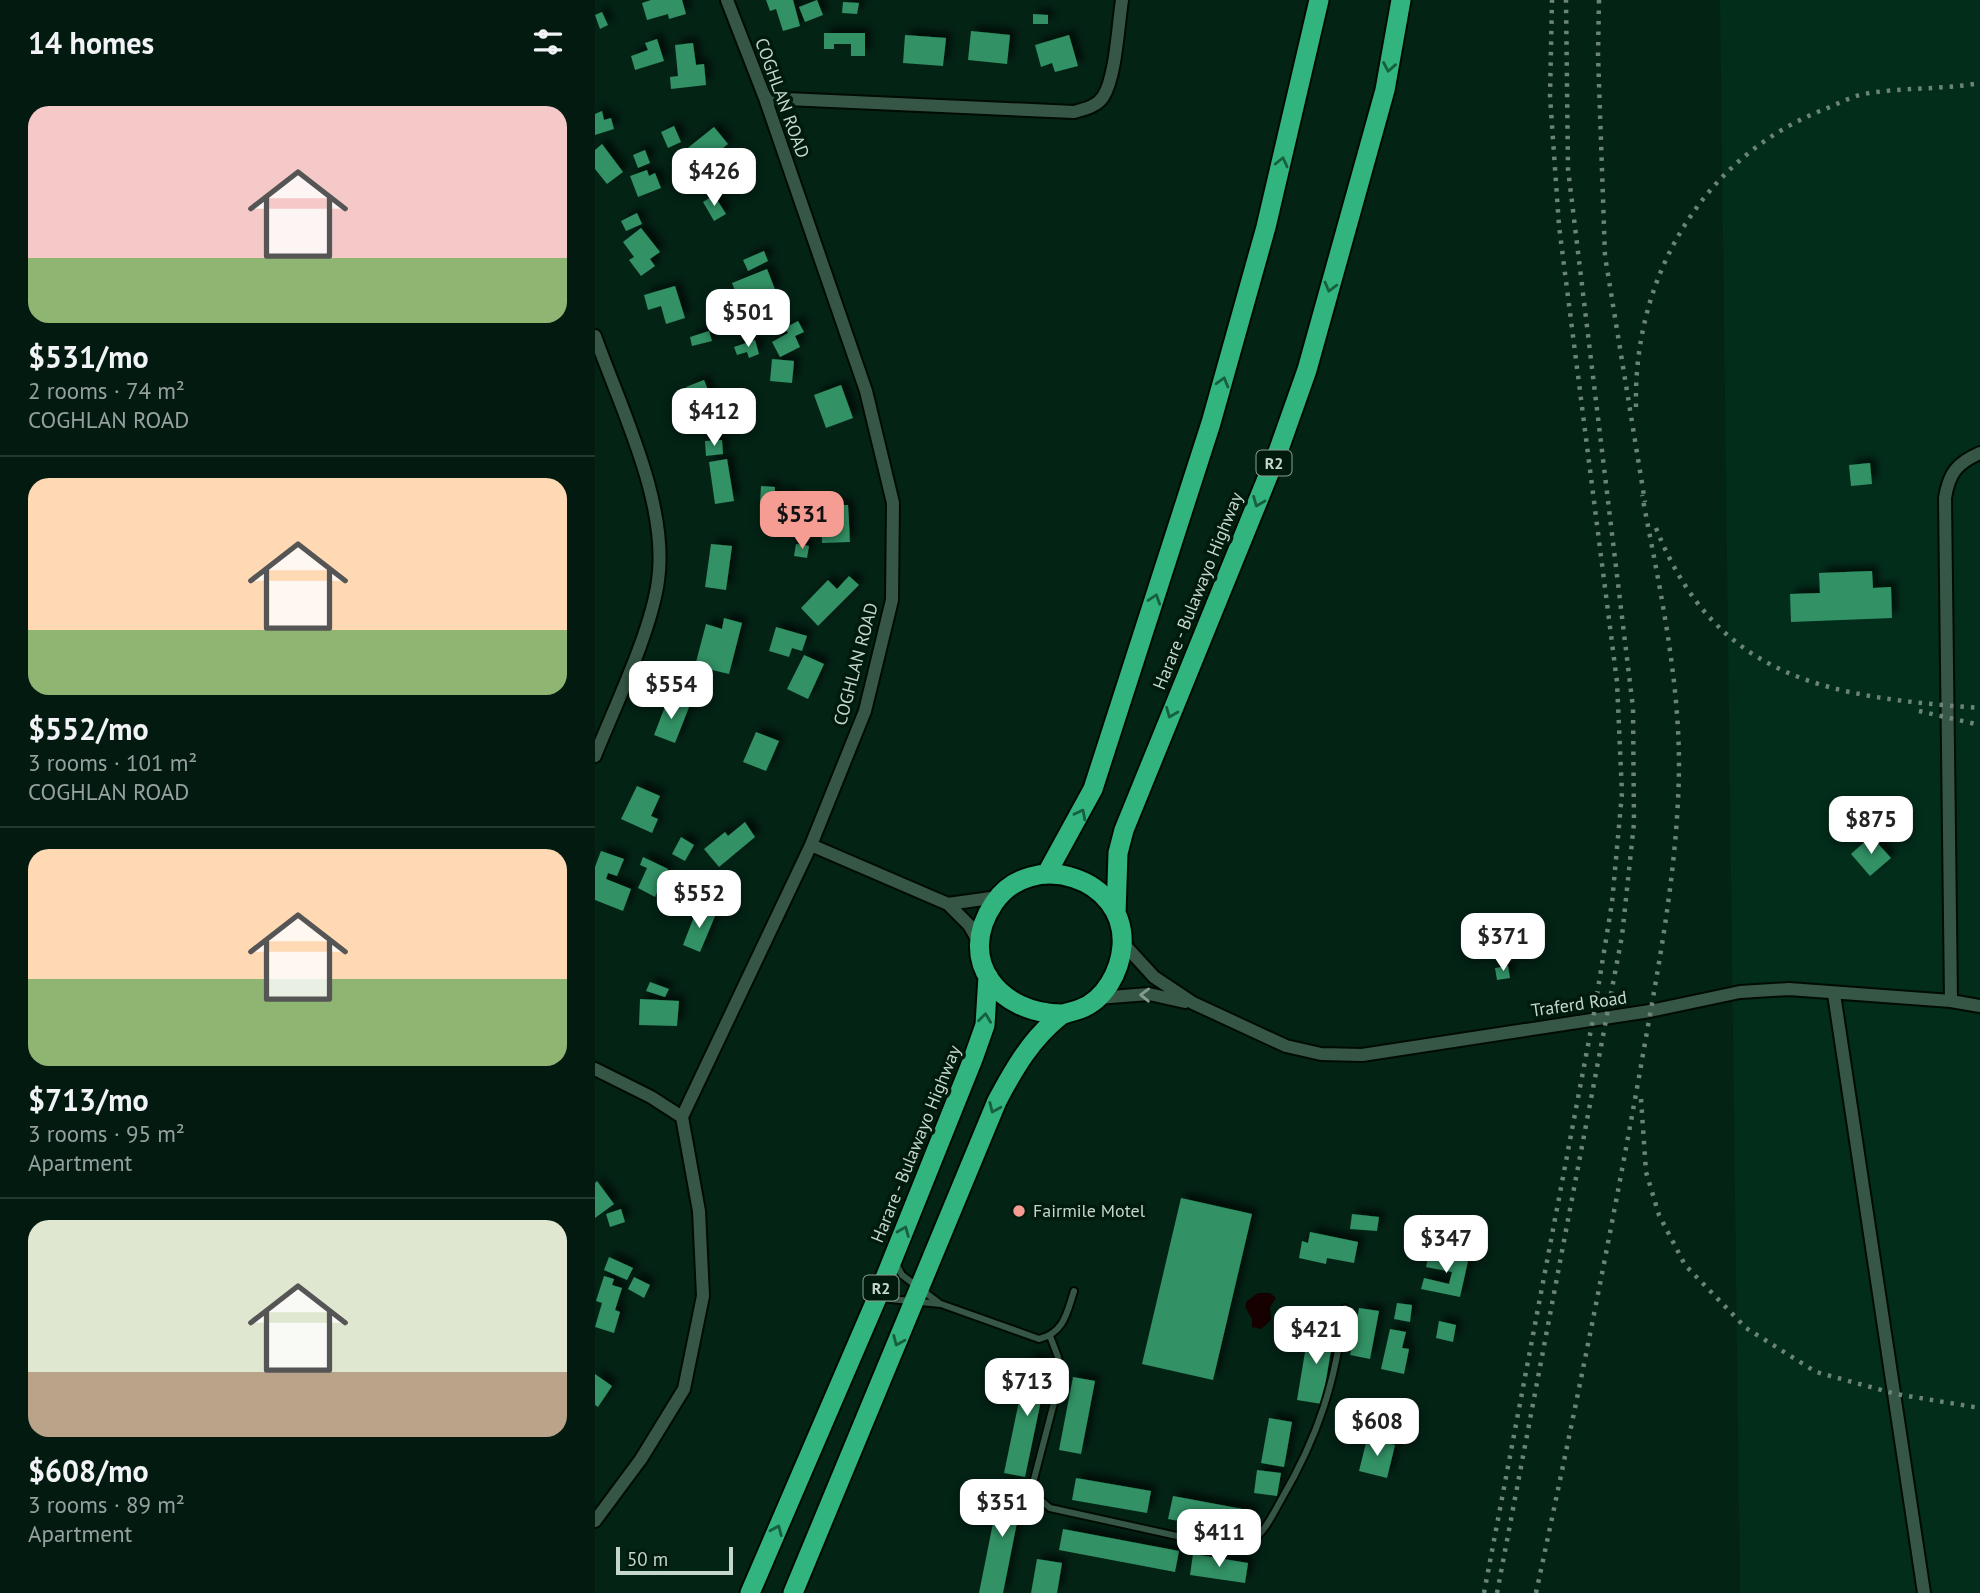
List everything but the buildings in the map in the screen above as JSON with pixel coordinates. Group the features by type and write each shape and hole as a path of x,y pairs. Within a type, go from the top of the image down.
{"highway":[{"name":"Harare - Bulawayo Highway","path":"1047,873 1093,789 1211,423 1266,226 1319,0"},
{"name":"Harare - Bulawayo Highway","path":"988,976 1001,994 1019,1007 1040,1014 1062,1014 1081,1009 1097,998 1111,982 1120,963 1122,942 1116,914 1118,853 1124,830 1279,449 1307,370 1385,90 1401,0"},
{"name":"Harare - Bulawayo Highway","path":"998,897 1011,885 1047,873 1068,874 1088,883 1104,896 1116,914"},
{"path":"980,944 985,919 998,897"},
{"name":"Harare - Bulawayo Highway","path":"750,1593 877,1298 985,1025 988,976 980,944"},
{"name":"Harare - Bulawayo Highway","path":"793,1593 997,1101 1016,1064 1062,1014"}],"street":[{"name":"COGHLAN ROAD","path":"682,1117 811,845 865,711 892,600 893,503 866,391 765,98 727,0"},
{"path":"765,98 1074,112 1090,107 1102,99 1108,84 1122,0"},
{"path":"595,337 649,488 660,548 658,582 648,621 595,756"},
{"path":"1951,1001 1945,498 1948,478 1960,461 1980,453"},
{"path":"811,845 948,904 969,925 980,944"},
{"path":"948,904 998,897"},
{"name":"Traferd Road","path":"1122,942 1154,977 1193,1003 1286,1046 1321,1054 1362,1055 1650,1011 1740,992 1789,989 1951,1001 1980,1006"},
{"path":"1834,993 1924,1593"},
{"name":"Traferd Road","path":"1097,998 1149,994 1193,1003"},
{"path":"595,1069 651,1097 682,1117 699,1211 703,1296 684,1389 641,1459 595,1521"}],"lane":[{"path":"893,1259 917,1294 941,1304"},
{"path":"877,1298 917,1294 1039,1339 1050,1336 1062,1326 1074,1291"},
{"path":"1050,1336 1058,1357 1061,1376 1033,1483 1036,1496 1050,1508 1227,1547 1251,1541 1266,1527 1293,1479 1321,1422 1338,1361 1345,1308"}],"shaded area":[{"path":"1720,0 1980,0 1980,1593 1740,1593"},
{"path":"1258,1293 1270,1293 1276,1298 1270,1307 1271,1320 1261,1329 1252,1327 1252,1319 1245,1307 1247,1301"}],"railway":[{"path":"1484,1593 1593,1019 1612,903 1622,793 1617,682 1559,226 1550,96 1552,0"},
{"path":"1497,1593 1622,936 1634,823 1633,708 1568,169 1566,0"},
{"path":"1599,0 1598,55 1605,256 1645,502"},
{"path":"1636,407 1638,360 1647,314 1661,270 1682,230 1708,193 1740,160 1778,133 1858,95 1980,83"},
{"path":"1536,1593 1627,1142 1659,961 1675,845 1679,766 1676,698 1667,630 1642,495"},
{"path":"1656,528 1681,579 1712,620 1746,650 1785,672 1829,687 1876,697 1980,708"},
{"path":"1919,711 1980,725"},
{"path":"1641,1099 1646,1172 1659,1215 1685,1265 1746,1328 1816,1372 1896,1394 1980,1408"}],"place":[{"name":"Fairmile Motel","path":"1019,1211"}]}
